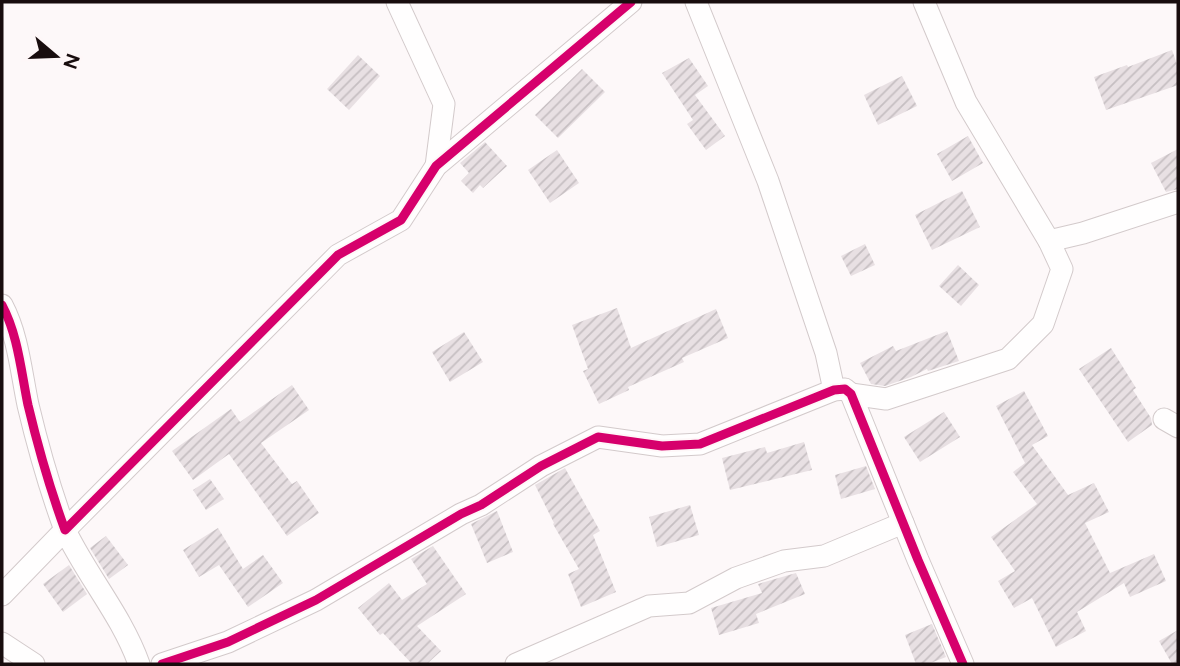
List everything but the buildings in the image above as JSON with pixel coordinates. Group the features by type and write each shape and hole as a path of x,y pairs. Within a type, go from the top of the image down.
{"street":[{"path":"397,2 443,104 436,166"},
{"path":"2,595 338,256 401,220 436,166 631,2"},
{"path":"696,2 768,181 826,353 963,664"},
{"path":"163,664 228,642 316,600 461,514 481,505 541,466 598,437 662,446 700,444 843,392 886,399 1008,359 1043,324 1062,269 1049,241 966,102 924,2"},
{"path":"1049,241 1083,233 1178,202"},
{"path":"2,304 9,318 48,483 65,530 76,553 131,643 139,664"},
{"path":"516,664 649,606 689,603 748,574 784,561 824,556 903,523"},
{"path":"2,643 34,664"}],"cycle path":[{"path":"2,305 15,341 28,405 49,484 65,530 338,255 401,220 436,166 631,2"},
{"path":"162,664 228,642 316,600 461,514 481,505 541,466 598,437 662,446 700,444 834,390 845,389 851,394 963,664"}]}
